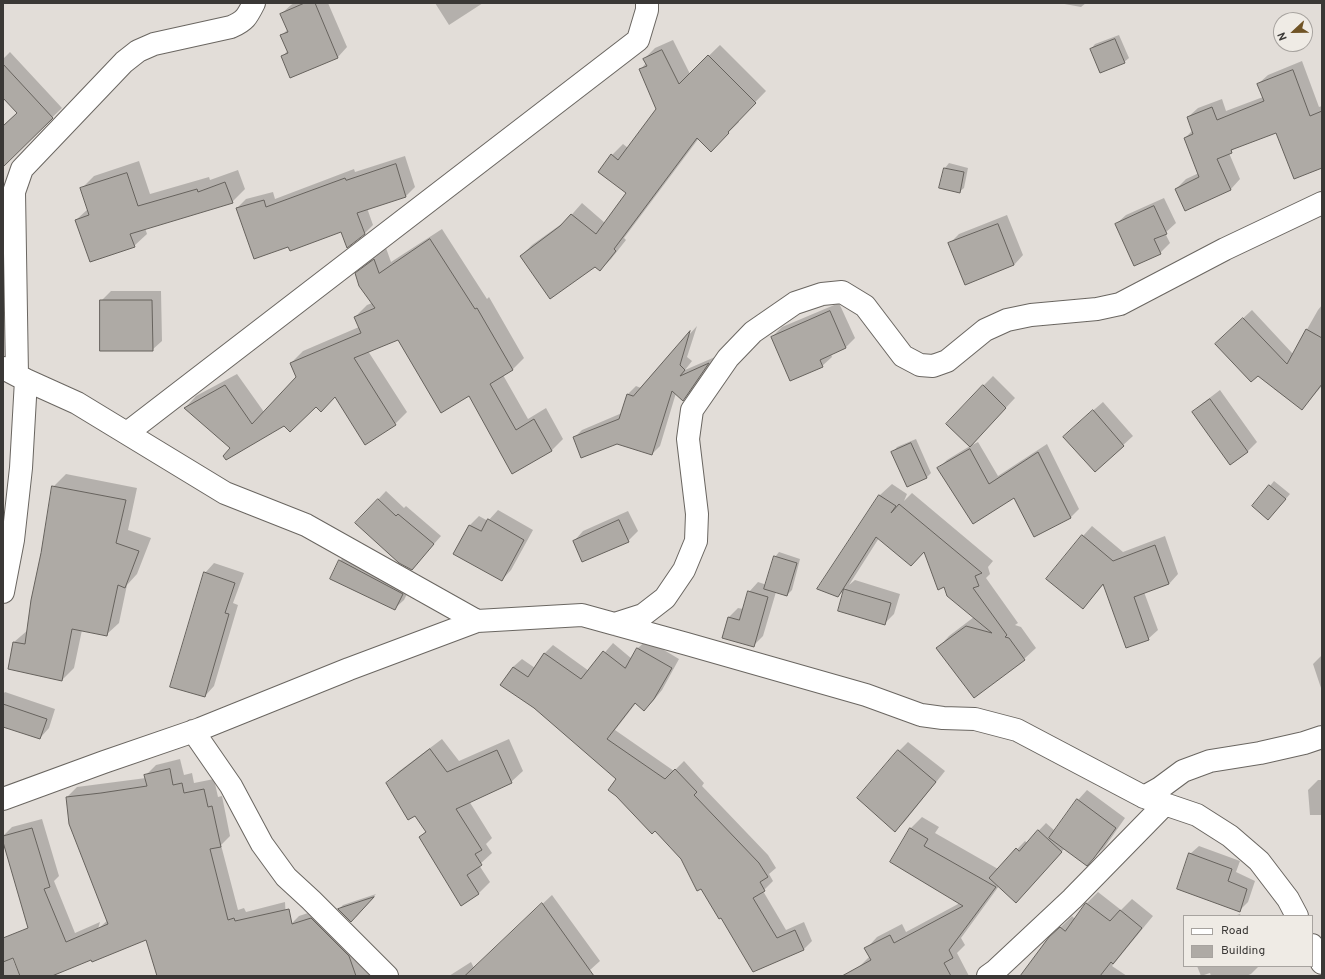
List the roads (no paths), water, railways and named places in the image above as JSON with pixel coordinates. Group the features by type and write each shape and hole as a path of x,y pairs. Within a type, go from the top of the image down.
{"street":[{"path":"3,592 13,540 21,468 15,374 14,192 22,169 124,62 138,51 154,44 231,27 248,17 254,3"},
{"path":"127,433 638,40 647,10 647,3"},
{"path":"615,624 643,615 665,598 684,570 696,542 697,514 688,439 692,410 728,358 753,332 795,303 822,294 842,292 865,306 903,356 920,365 933,366 947,361 985,330 1007,320 1031,315 1097,309 1120,304 1225,249 1322,203"},
{"path":"15,374 77,403 225,493 306,525 478,620"},
{"path":"3,799 193,731 356,666 478,620 582,615 866,695 921,715 943,718 975,719 1017,730 1144,797 1197,815 1230,836 1258,861 1288,899 1296,915"},
{"path":"193,731 231,786 262,844 286,877 387,976"},
{"path":"1144,797 1160,788 1183,771 1210,761 1267,751 1304,743 1322,737"},
{"path":"988,976 1072,900 1165,804"},
{"path":"1313,947 1322,963"}]}
